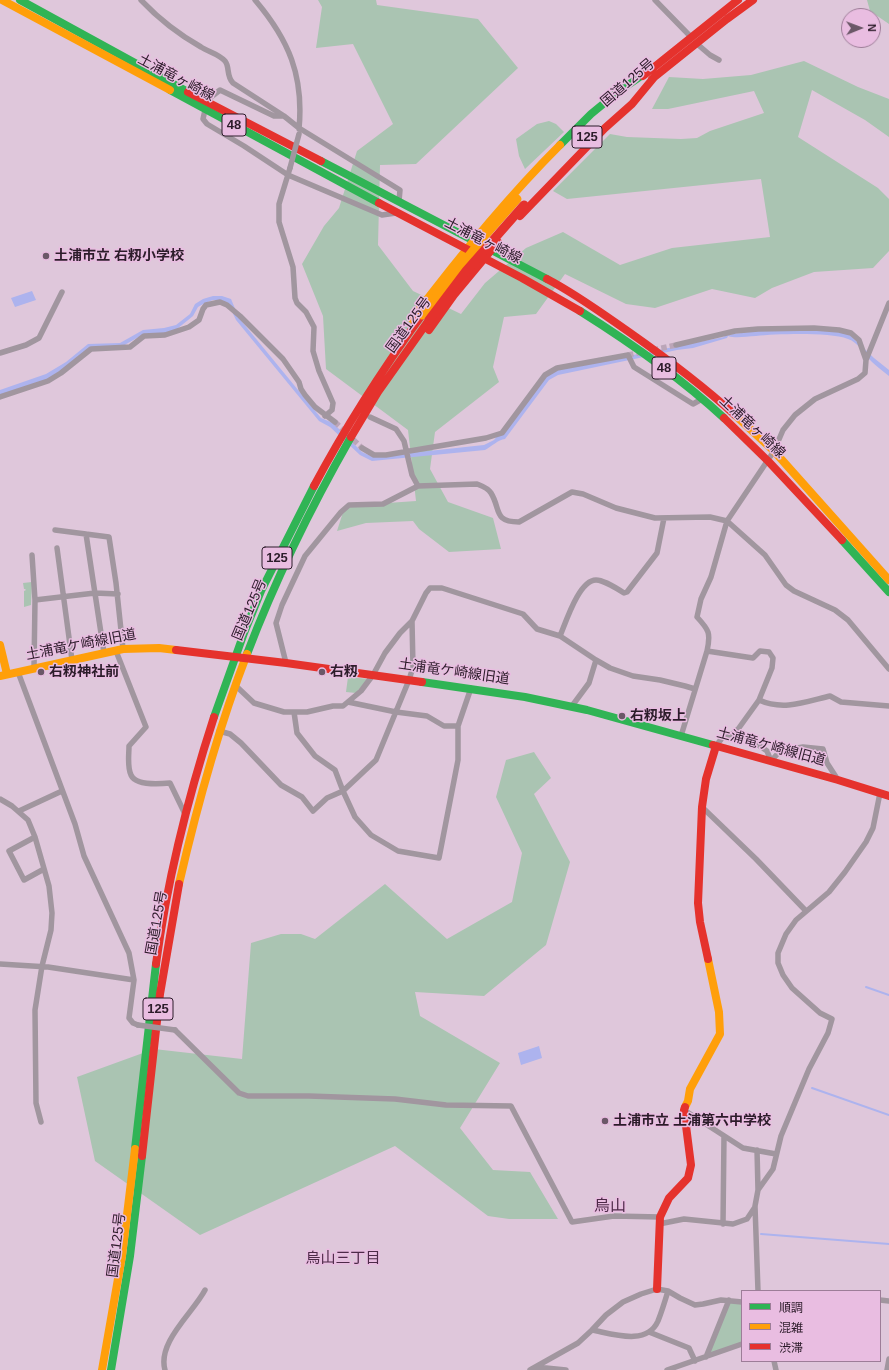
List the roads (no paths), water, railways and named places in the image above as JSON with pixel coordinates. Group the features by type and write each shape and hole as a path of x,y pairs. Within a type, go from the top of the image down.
{"main road":[{"name":"土浦竜ヶ崎線","path":"2,0 206,106 399,201 492,249 553,282 599,311 709,391 774,451 889,580"},
{"name":"土浦竜ヶ崎線","path":"20,0 398,213 549,292 594,320 666,369 702,399 767,460 813,507 889,592"},
{"name":"国道125号","path":"520,202 588,136 738,0"},
{"name":"国道125号","path":"102,1370 122,1258 151,1002 159,942 171,878 209,728 262,588 291,529 331,464 426,318 466,271 520,202 582,133 647,72 753,0"},
{"path":"331,464 350,412 369,381 433,290 466,249 542,163 591,114 619,91 647,72"},
{"path":"331,464 370,417 407,360 454,295 484,258 526,208 632,104 656,75"},
{"name":"国道125号","path":"111,1370 122,1316 130,1256 158,1006 167,944 191,827 219,731 235,685 272,592 331,464"},
{"path":"0,646 3,675"},
{"name":"土浦竜ケ崎線旧道","path":"3,675 120,650 159,648 235,656 471,688 572,706 885,794"},
{"path":"657,1289 659,1220 669,1198 688,1178 691,1165 684,1110 690,1089 720,1034 719,1012 700,922 698,904 702,807 706,779 716,746"}],"street":[{"path":"141,0 178,33 202,48 219,56 226,62 229,79 233,83 284,116 299,131 400,190 399,201"},
{"path":"255,0 280,32 292,58 297,78 301,115 299,131 290,168 279,204 279,222 293,267 295,298 297,303 306,312 314,327 313,351 319,371 333,404 332,410 325,416"},
{"path":"655,0 694,40 710,55 718,60"},
{"path":"284,116 274,116 220,90 206,106 204,119 207,124 288,175 382,214 398,213"},
{"path":"0,353 26,345 39,338 62,292"},
{"path":"0,397 48,381 61,373 91,349 130,348 144,336 165,335 189,327 199,320 206,305 220,302 227,305 240,316 283,359 299,382 304,395 325,416 334,422"},
{"path":"681,736 710,639 708,629 697,617 701,599 712,577 727,521 774,451 783,430 794,415 815,399 858,379 865,373 866,360 889,303"},
{"path":"676,345 735,331 814,328 839,330 851,333 859,340 866,360"},
{"path":"362,448 374,455 386,455 486,438 502,433 545,375 557,368 628,355 634,366 693,404 702,399"},
{"path":"370,417 396,429 404,441 412,475 418,486"},
{"path":"286,663 276,623 282,605 305,556 341,512 349,505 383,504 418,486 478,484 491,492 500,516 509,522 519,522 572,492 583,494 616,508 655,518 710,517 727,521 765,555 786,585 794,591 835,610 848,620 879,659 889,669"},
{"path":"560,636 576,595 590,581 598,580 624,593 627,592 657,554 664,518"},
{"path":"55,530 109,537 118,594 120,650 146,727 129,746 128,764 131,776 137,781 156,785 170,783 186,816"},
{"path":"86,534 104,653"},
{"path":"57,548 72,660"},
{"path":"32,555 35,600 34,668"},
{"path":"235,685 254,703 284,712 307,712 333,706 343,706 361,691 373,675 385,653 400,633 412,621 426,593 430,588 435,587 523,614 538,629 560,636 610,668 633,676 660,680 695,689"},
{"path":"35,600 95,593 118,594"},
{"path":"219,731 230,734 235,738 281,785 302,797 313,811 327,798 343,791 376,760 413,667 412,621"},
{"path":"707,651 753,658 760,651 769,652 773,658 772,668 759,700 738,730 722,738 716,746"},
{"path":"572,706 589,683 596,660"},
{"path":"18,672 75,824 84,856 129,954 134,980 129,1018 133,1023 175,1030 240,1094 248,1096 309,1096 395,1099 446,1105 510,1106 572,1222 614,1216 659,1220 684,1219 733,1224 747,1219 755,1206"},
{"path":"294,712 297,733 315,756 335,770 355,817 371,835 398,851 439,858 458,760 458,726 471,688"},
{"path":"759,700 778,706 790,706 830,696 841,702 889,706"},
{"path":"348,702 396,712 427,716 444,726 458,726"},
{"path":"738,730 767,751 770,761 780,751 803,747 823,749 827,763 838,780"},
{"path":"19,811 62,791"},
{"path":"758,1190 773,1169 781,1136 809,1069 828,1033 832,1019 820,1013 792,988 783,976 778,963 780,945 796,920 829,892 866,842 873,828 885,794"},
{"path":"0,799 19,811 28,820 35,837 49,886 52,913 51,930 42,966 35,1010 36,1103 41,1122"},
{"path":"702,807 756,859 806,911"},
{"path":"35,837 9,851 24,880 44,869"},
{"path":"0,964 42,966 134,980"},
{"path":"684,1110 743,1148 776,1154"},
{"path":"723,1224 724,1136"},
{"path":"756,1150 758,1190 755,1206 758,1290"},
{"path":"533,1369 578,1343 606,1315 623,1302 641,1294 657,1289 668,1291 696,1305 721,1300 741,1302"},
{"path":"165,1370 164,1356 175,1330 205,1290"},
{"path":"592,1330 625,1337 645,1335 653,1329 658,1322 668,1291"},
{"path":"706,1357 729,1300"},
{"path":"649,1332 689,1348 695,1361"},
{"path":"667,1370 741,1344"},
{"path":"887,1370 889,1359"},
{"path":"533,1369 566,1370"}],"water":[{"path":"32,291 36,300 15,307 11,298"},
{"path":"213,296 222,296 231,299 239,318 321,418 333,423 362,452 373,457 484,445 494,440 546,376 557,370 724,337 725,335 757,331 814,330 839,332 850,335 889,370 889,376 872,362 855,343 848,339 829,335 803,334 738,337 728,336 727,338 693,348 558,375 549,380 505,439 497,442 485,450 372,461 360,455 330,427 319,421 236,320 228,303 221,300 213,300 198,307 193,316 177,329 165,333 144,334 121,347 90,347 69,365 48,379 0,395 0,390 46,374 66,362 88,344 120,343 143,330 176,325 190,314 195,304 203,299"},
{"path":"539,1046 542,1058 521,1065 518,1053"}],"waterway":[{"path":"866,987 889,995"},
{"path":"812,1088 889,1115"},
{"path":"761,1234 889,1244"}],"tunnel":[{"path":"653,350 676,345"},
{"path":"628,355 642,352"},
{"path":"335,422 362,448"}],"place":[{"name":"土浦市立 右籾小学校","path":"46,256"},
{"name":"右籾神社前","path":"41,672"},
{"name":"右籾","path":"322,672"},
{"name":"右籾坂上","path":"622,716"},
{"name":"土浦市立 土浦第六中学校","path":"605,1121"}],"district":[{"name":"烏山","path":"610,1207"},
{"name":"烏山三丁目","path":"343,1259"}]}
